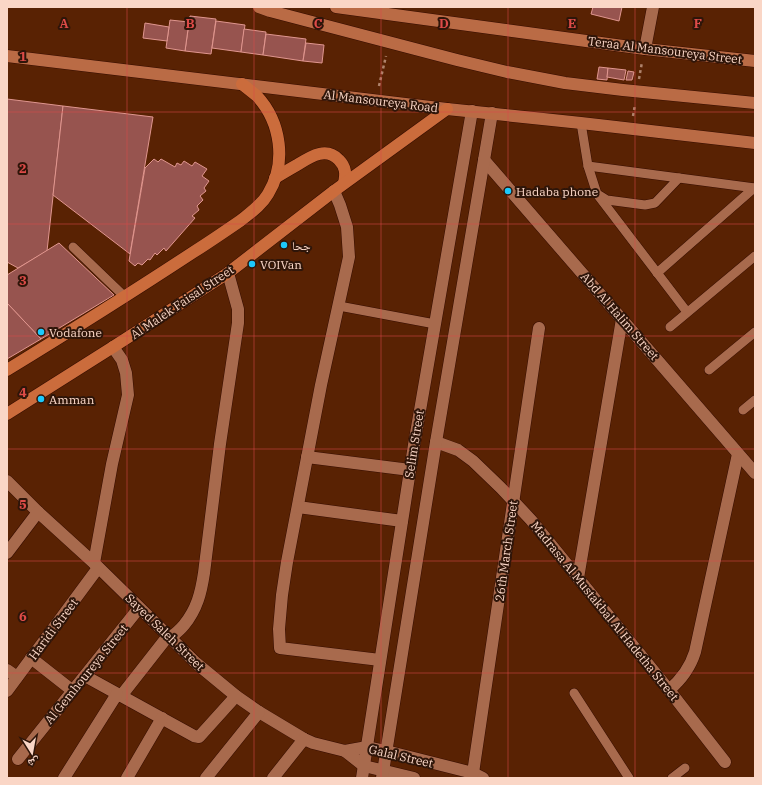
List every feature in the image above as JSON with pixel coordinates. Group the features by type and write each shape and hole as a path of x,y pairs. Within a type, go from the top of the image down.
{"main road":[{"path":"259,7 450,58 514,73 623,90 755,103"},
{"name":"Teraa Al Mansoureya Street","path":"336,7 645,49 755,61"},
{"name":"Al Mansoureya Road","path":"7,56 375,101 581,123 755,144"},
{"path":"7,370 125,297 229,229 256,208 268,194 276,178 279,160 279,143 275,125 267,109 256,95 242,84"},
{"name":"Al Malek Faisal Street","path":"7,414 114,348 228,272 344,183 447,109"},
{"path":"276,178 311,156 323,153 335,156 343,165 346,177 344,183"}],"street":[{"path":"645,49 653,7"},
{"name":"Selim Street","path":"362,778 410,470 472,111"},
{"name":"Selim Street","path":"383,774 436,442 492,114"},
{"name":"Abd Al Halim Street","path":"484,160 755,473"},
{"path":"334,191 347,227 349,257 321,385 287,562 282,595 280,648 380,660"},
{"path":"64,778 119,695 169,637 184,625 194,609 201,591 220,444 238,323 238,309 228,272"},
{"path":"578,578 622,320"},
{"name":"26th March Street","path":"478,776 513,501 539,328"},
{"path":"96,565 112,464 128,395 126,373 122,360 114,348"},
{"name":"Madrasa Al Mustakbal Al Hadetha Street","path":"436,442 458,450 473,461 531,520 669,690 725,762"},
{"path":"669,690 688,670 695,652 738,454"},
{"path":"307,457 410,470"},
{"name":"Sayed Saleh Street","path":"7,481 38,512 96,565 196,663 236,696 259,712 304,739 313,743 345,751"},
{"path":"298,507 402,521"},
{"path":"7,553 38,512"},
{"name":"Haridi Street","path":"7,691 12,674 31,658 96,565"},
{"name":"Al Gemhoureya Street","path":"18,759 139,608"},
{"path":"31,658 73,691"},
{"path":"85,676 194,736 199,737 236,696"},
{"path":"206,778 259,712"},
{"path":"127,778 162,718"},
{"path":"273,778 304,739"},
{"name":"Galal Street","path":"345,751 367,747 478,776"},
{"name":"Galal Street","path":"345,751 364,766 383,774 414,778"}],"lane":[{"path":"581,123 588,166 597,194 687,312"},
{"path":"588,166 754,188"},
{"path":"597,194 608,200 646,205 655,203 679,178"},
{"path":"657,273 754,188"},
{"path":"73,247 125,297"},
{"path":"670,327 755,256"},
{"path":"338,306 435,324"},
{"path":"709,370 755,332"},
{"path":"743,410 755,400"},
{"path":"574,693 628,778"},
{"path":"672,778 685,768"}],"path":[{"path":"375,101 386,59"},
{"path":"638,84 642,63"}],"building":[{"path":"593,7 622,7 619,21 591,14"},
{"path":"190,16 216,19 211,54 185,51"},
{"path":"170,20 189,22 185,51 166,48"},
{"path":"216,21 245,25 241,52 212,48"},
{"path":"145,23 169,27 167,41 143,38"},
{"path":"244,29 266,32 263,55 241,52"},
{"path":"266,34 306,39 303,61 263,55"},
{"path":"306,43 324,45 322,63 303,61"},
{"path":"599,67 608,68 607,80 597,79"},
{"path":"608,68 626,70 624,80 607,77"},
{"path":"628,71 634,72 632,80 626,80"},
{"path":"7,99 63,106 47,251 18,268 7,262"},
{"path":"63,106 153,117 130,254 53,195"},
{"path":"154,159 158,162 161,159 175,167 177,163 181,165 184,161 192,166 195,162 207,169 202,176 209,181 204,188 206,191 200,196 203,200 197,206 199,210 192,216 195,218 166,251 164,248 157,255 155,253 150,260 148,259 142,265 138,263 135,266 129,261 145,168"},
{"path":"59,243 114,295 41,339 7,303 7,275"},
{"path":"7,303 41,339 7,359"}],"place":[{"name":"Hadaba phone","path":"508,191"},
{"name":"جحا","path":"284,245"},
{"name":"VOIVan","path":"252,264"},
{"name":"Vodafone","path":"41,332"},
{"name":"Amman","path":"41,399"}]}
